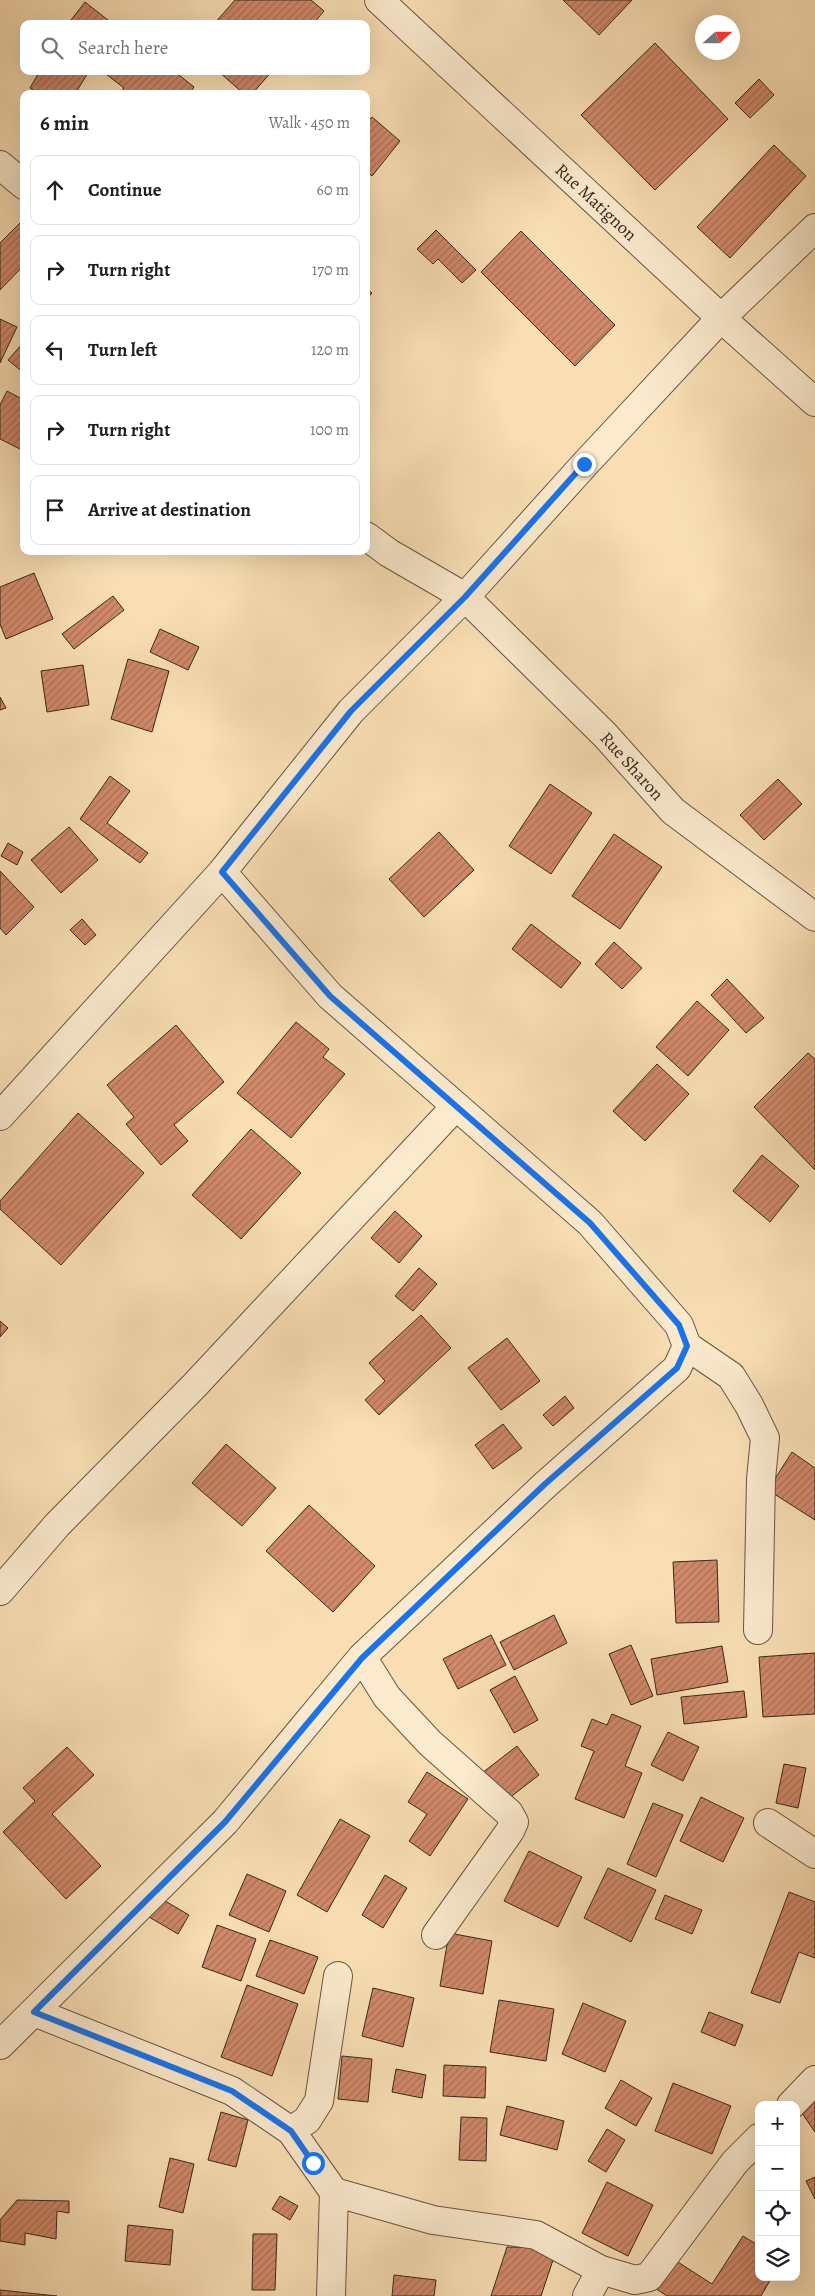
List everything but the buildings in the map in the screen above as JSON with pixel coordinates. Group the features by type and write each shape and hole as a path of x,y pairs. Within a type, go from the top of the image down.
{"street":[{"name":"Rue Matignon","path":"379,0 721,318 815,402"},
{"path":"0,165 20,182"},
{"path":"0,1116 222,872 351,711 465,597 584,464 721,318 815,228"},
{"name":"Rue Sharon","path":"370,539 389,553 465,597 605,736 673,811 815,917"},
{"path":"222,872 330,996 590,1223 679,1325 687,1346 732,1376 749,1405 764,1438 761,1479 758,1630"},
{"path":"0,1591 57,1525 194,1386 456,1106"},
{"path":"0,2045 225,1822 362,1658 545,1484 677,1368 687,1346"},
{"path":"362,1658 388,1697 430,1743 509,1813 514,1822 510,1831 436,1935"},
{"path":"768,1823 815,1854"},
{"path":"291,2131 306,2120 319,2101 338,1976"},
{"path":"34,2012 232,2091 291,2131 334,2192 331,2296"},
{"path":"795,2101 815,2080"},
{"path":"334,2192 433,2220 536,2235 601,2270 636,2280 649,2276 735,2162 755,2142"},
{"path":"587,2296 601,2270"}],"route":[{"path":"313,2163 291,2131 232,2091 34,2012 225,1822 362,1658 545,1484 677,1368 687,1346 679,1325 590,1223 330,996 222,872 351,711 465,597 584,464"}]}
